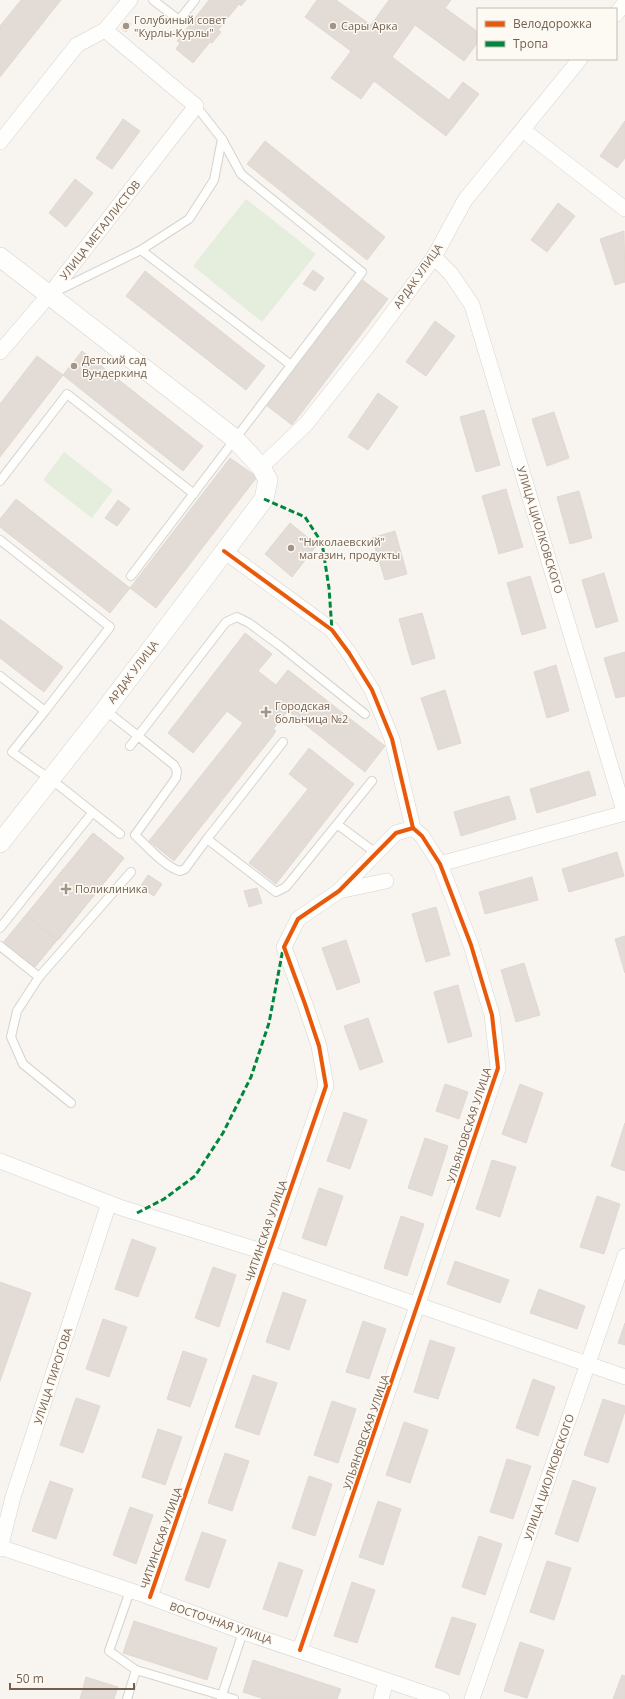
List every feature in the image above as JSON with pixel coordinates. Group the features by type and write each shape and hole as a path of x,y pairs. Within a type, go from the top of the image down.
{"street":[{"path":"0,142 76,45 106,30 130,0"},
{"path":"617,13 625,3"},
{"path":"106,30 196,106"},
{"name":"АРДАК УЛИЦА","path":"0,843 105,710 264,499 268,480 261,467 306,424 434,257 465,200 524,130 579,60"},
{"name":"УЛИЦА МЕТАЛЛИСТОВ","path":"0,352 50,294 196,106"},
{"path":"524,130 625,210"},
{"path":"0,257 50,294 234,438 261,467"},
{"name":"УЛИЦА ЦИОЛКОВСКОГО","path":"434,257 451,274 472,305 625,813"},
{"name":"УЛЬЯНОВСКАЯ УЛИЦА","path":"224,551 332,630 349,653 372,690 392,739 413,828 422,836 440,864 471,945 492,1015 498,1068 419,1304 300,1650"},
{"path":"440,864 625,813"},
{"path":"339,891 396,833 413,828"},
{"path":"339,891 386,881"},
{"name":"ЧИТИНСКАЯ УЛИЦА","path":"150,1597 326,1086 319,1046 284,947 298,919 339,891"},
{"path":"0,1161 108,1203 268,1253 419,1304 625,1377"},
{"name":"УЛИЦА ПИРОГОВА","path":"0,1548 13,1497 108,1203"},
{"name":"УЛИЦА ЦИОЛКОВСКОГО","path":"472,1699 625,1256"},
{"name":"ВОСТОЧНАЯ УЛИЦА","path":"0,1548 150,1597 243,1632 442,1699"},
{"path":"381,1699 386,1681"}],"lane":[{"path":"153,0 179,20 195,0"},
{"path":"131,576 194,494 234,438 260,409 291,365 362,272 242,174 222,139 196,106"},
{"path":"50,294 141,250 189,219 214,180 222,139"},
{"path":"141,250 291,365"},
{"path":"0,481 67,394 194,494"},
{"path":"0,540 110,627 12,752 120,834"},
{"path":"130,746 226,622 237,617 249,623 279,645 365,714"},
{"path":"0,676 45,711"},
{"path":"105,710 174,765 177,771 176,778 135,835 155,854 176,870 180,871 184,869 283,742"},
{"path":"207,839 276,892 286,887 372,781"},
{"path":"0,928 92,813"},
{"path":"338,824 376,853"},
{"path":"71,1103 23,1064 11,1037 17,1011 39,977 131,872"},
{"path":"0,946 39,977"},
{"path":"130,1591 109,1651 136,1670 221,1697 234,1699"},
{"path":"221,1697 243,1632"},
{"path":"127,1699 136,1670"}],"green space":[{"path":"246,199 316,254 262,322 193,266"},
{"path":"64,452 113,490 92,518 43,480"}],"building":[{"path":"21,0 61,0 0,77 0,26"},
{"path":"209,0 246,0 241,6 239,4 218,30 221,32 212,43 210,42 193,63 176,49 180,43 177,41"},
{"path":"317,0 336,0 371,25 389,0 451,0 445,8 477,31 477,43 464,61 415,25 392,57 449,100 463,82 479,94 446,136 374,81 361,99 331,78 351,51 305,17"},
{"name":"Голубиный совет \"Курлы-Курлы\"","path":"126,21 131,24 126,32 121,28"},
{"path":"123,119 140,131 112,169 96,158"},
{"path":"625,121 625,158 617,168 600,156"},
{"path":"265,141 385,237 367,260 247,164"},
{"path":"75,179 93,193 66,227 49,213"},
{"path":"558,203 575,216 547,252 531,240"},
{"path":"624,231 625,282 615,285 600,239"},
{"path":"313,270 324,278 315,291 303,284"},
{"path":"145,271 265,366 246,390 126,296"},
{"path":"361,279 388,299 292,425 266,405"},
{"path":"435,321 455,336 426,376 406,362"},
{"path":"82,351 203,446 183,471 63,375"},
{"path":"37,356 63,375 0,457 0,404"},
{"path":"378,393 398,407 368,450 348,437"},
{"path":"484,410 500,465 476,472 460,417"},
{"path":"554,412 569,458 547,466 532,419"},
{"path":"230,458 257,477 156,608 130,588"},
{"path":"506,489 523,547 499,554 482,496"},
{"path":"579,491 592,538 570,544 557,497"},
{"path":"16,499 130,588 110,613 0,527 0,519"},
{"path":"118,500 130,509 117,526 105,518"},
{"path":"290,523 317,545 292,577 265,554"},
{"path":"395,531 407,574 385,580 372,538"},
{"path":"604,573 618,621 596,628 582,580"},
{"path":"530,576 546,628 522,635 507,583"},
{"path":"422,613 435,658 412,665 399,619"},
{"path":"0,619 63,667 44,692 0,658"},
{"path":"245,633 272,654 258,671 276,685 288,670 385,746 365,772 288,711 273,729 276,731 272,737 174,861 149,841 243,723 227,711 193,753 168,733"},
{"path":"625,652 625,696 616,698 604,658"},
{"path":"556,665 569,711 547,718 534,672"},
{"path":"445,690 461,743 438,750 421,698"},
{"path":"309,748 354,784 276,884 249,863 308,789 289,774"},
{"path":"589,771 596,795 537,813 530,789"},
{"path":"509,796 516,819 461,836 454,812"},
{"path":"93,833 124,858 58,940 26,915"},
{"path":"93,833 124,858 58,940 26,915"},
{"path":"617,852 624,876 569,892 562,869"},
{"path":"148,875 162,884 154,896 140,887"},
{"path":"532,877 538,900 485,914 479,892"},
{"path":"257,888 262,903 249,907 244,891"},
{"path":"436,907 450,955 426,962 412,914"},
{"path":"26,915 57,940 34,968 3,943"},
{"path":"26,915 57,940 34,968 3,943"},
{"path":"625,936 625,973 615,939"},
{"path":"346,940 360,982 337,990 322,948"},
{"path":"524,963 540,1015 516,1022 501,970"},
{"path":"458,985 472,1036 448,1043 434,992"},
{"path":"368,1018 383,1062 360,1070 344,1026"},
{"path":"445,1084 468,1092 459,1119 436,1111"},
{"path":"520,1084 543,1093 526,1143 502,1134"},
{"path":"344,1112 367,1120 350,1169 327,1161"},
{"path":"625,1123 625,1171 611,1166"},
{"path":"425,1138 448,1146 432,1196 408,1188"},
{"path":"492,1160 516,1167 500,1217 476,1209"},
{"path":"319,1188 343,1196 326,1246 302,1238"},
{"path":"597,1196 620,1204 604,1254 580,1247"},
{"path":"401,1216 424,1224 407,1276 384,1268"},
{"path":"132,1239 156,1248 138,1297 115,1289"},
{"path":"455,1261 509,1280 500,1303 447,1284"},
{"path":"213,1267 236,1275 219,1327 195,1318"},
{"path":"0,1282 31,1293 0,1381"},
{"path":"539,1289 585,1306 577,1329 530,1313"},
{"path":"283,1292 306,1300 289,1350 266,1342"},
{"path":"103,1319 127,1327 109,1377 86,1369"},
{"path":"363,1321 386,1329 369,1379 346,1372"},
{"path":"625,1323 625,1345 618,1343"},
{"path":"430,1340 455,1348 438,1399 414,1392"},
{"path":"183,1351 207,1359 190,1407 167,1399"},
{"path":"253,1375 277,1383 259,1435 235,1427"},
{"path":"533,1379 555,1387 538,1436 516,1428"},
{"path":"76,1398 100,1406 83,1453 60,1445"},
{"path":"603,1399 625,1406 625,1411 608,1463 584,1455"},
{"path":"332,1401 356,1409 338,1463 314,1455"},
{"path":"404,1422 428,1430 410,1483 386,1475"},
{"path":"158,1429 182,1437 165,1485 142,1477"},
{"path":"225,1453 249,1461 232,1511 208,1503"},
{"path":"507,1459 531,1466 513,1519 490,1512"},
{"path":"309,1476 332,1484 315,1536 292,1528"},
{"path":"573,1480 596,1488 578,1542 555,1534"},
{"path":"50,1481 73,1489 56,1539 32,1531"},
{"path":"378,1501 401,1509 383,1565 359,1557"},
{"path":"130,1507 153,1515 136,1564 113,1555"},
{"path":"202,1532 226,1540 209,1588 185,1580"},
{"path":"479,1536 502,1544 485,1595 462,1587"},
{"path":"547,1561 571,1568 554,1620 530,1612"},
{"path":"279,1562 303,1570 287,1617 263,1609"},
{"path":"352,1582 375,1590 357,1643 334,1636"},
{"path":"452,1617 476,1624 459,1675 435,1667"},
{"path":"134,1621 217,1648 207,1680 123,1653"},
{"path":"520,1642 544,1650 527,1698 504,1691"},
{"path":"253,1660 341,1689 337,1699 264,1699 243,1692"},
{"path":"622,1675 625,1676 625,1699 613,1699"},
{"path":"86,1677 118,1687 114,1699 80,1699"}],"marked path":[{"path":"264,499 305,517 322,543 329,588 332,630"},
{"path":"137,1213 164,1199 195,1176 223,1133 251,1077 269,1023 283,949"}],"cycle path":[{"path":"224,551 332,630 349,653 372,690 392,739 413,828 422,836 440,864 471,945 492,1015 498,1068 300,1650"},
{"path":"150,1597 326,1086 319,1046 284,947 298,919 339,891 396,833 413,828"}],"place":[{"name":"Голубиный совет \"Курлы-Курлы\"","path":"126,26"},
{"name":"Сары Арка","path":"333,26"},
{"name":"Детский сад Вундеркинд","path":"74,366"},
{"name":"\"Николаевский\" магазин, продукты","path":"291,548"},
{"name":"Городская больница №2","path":"266,712"},
{"name":"Поликлиника","path":"66,889"}]}
